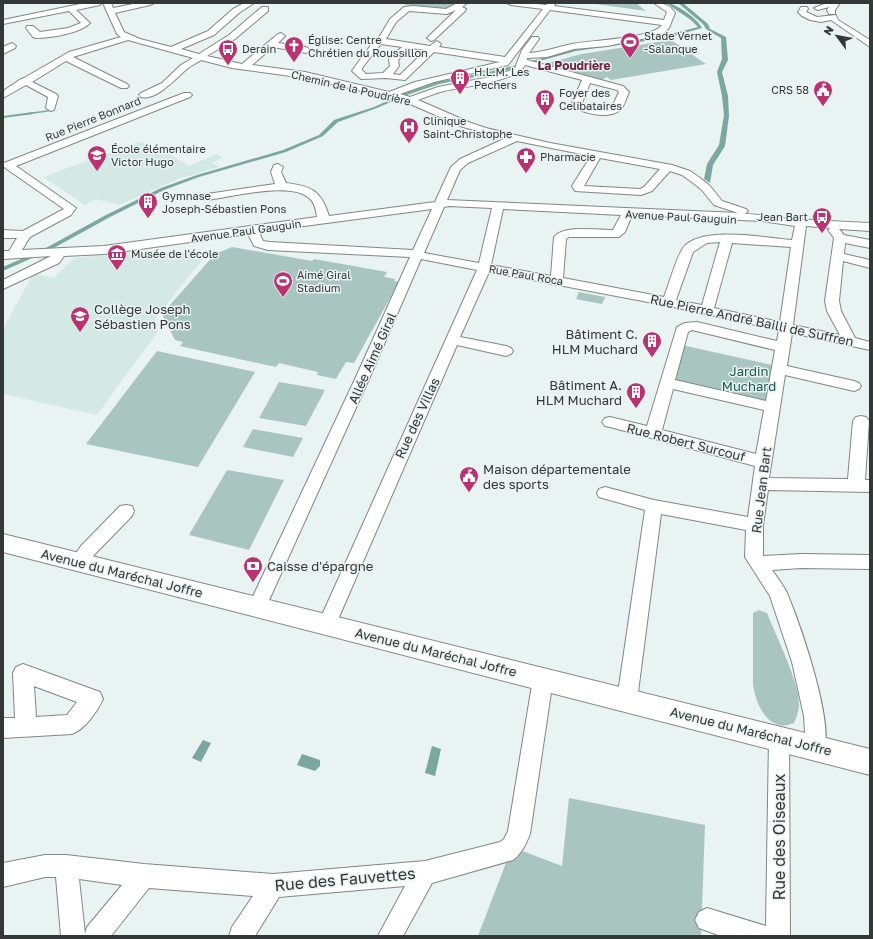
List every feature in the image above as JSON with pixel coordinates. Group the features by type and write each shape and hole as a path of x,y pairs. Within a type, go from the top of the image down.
{"main road":[{"name":"Avenue du Maréchal Joffre","path":"3,543 870,762"}],"street":[{"path":"3,22 97,3"},
{"path":"107,3 120,34 127,38"},
{"path":"111,11 150,3"},
{"path":"172,50 211,33 236,11 250,3"},
{"path":"463,3 449,14 428,40 404,76 398,78 386,76 364,77 356,71 377,43 381,41 393,21 405,10 449,14 472,3"},
{"path":"511,3 554,6"},
{"path":"530,3 666,23"},
{"path":"381,41 405,45 428,40 519,61 524,58 547,54 573,46 607,43 649,36 661,32 665,28 671,13 658,3"},
{"path":"824,19 833,14 836,3 806,7 802,12 813,18 824,19 840,24 870,44"},
{"path":"390,95 430,80 494,67 505,63 554,6"},
{"path":"407,99 441,89 503,76 519,69 526,50 554,6"},
{"path":"806,7 833,14 840,24"},
{"path":"30,28 36,35 40,35 84,25 86,23 71,9"},
{"path":"161,104 144,95 165,85 184,67 245,28 265,9"},
{"path":"245,28 256,29"},
{"path":"244,67 281,36"},
{"path":"3,95 58,61 78,52 127,38"},
{"name":"Chemin de la Poudrière","path":"127,38 200,58 244,67 304,75 407,99 467,126 515,138 597,155 668,167 686,173 696,180 706,188 727,213"},
{"path":"386,76 395,66 393,60 405,45 428,40"},
{"path":"271,44 306,50"},
{"path":"3,52 12,46"},
{"path":"66,58 124,86"},
{"path":"524,58 536,65 620,88 624,90 616,109 607,112 584,108 578,105 577,103 587,79"},
{"path":"353,86 364,77"},
{"path":"24,81 53,96 51,108"},
{"name":"Rue Pierre Bonnard","path":"25,235 66,213 70,208 8,165 186,95"},
{"name":"Allée Aimé Giral","path":"257,607 362,379 455,169 464,160 515,138"},
{"path":"597,155 578,186 579,188 641,192 648,189 668,167"},
{"path":"278,167 276,172 281,186"},
{"path":"208,197 281,186 298,188 313,195 319,202 324,220"},
{"name":"Avenue Paul Gauguin","path":"8,255 104,250 449,203 613,211 727,213 784,221"},
{"name":"Avenue Paul Gauguin","path":"440,204 627,214 727,213 784,221"},
{"name":"Rue des Villas","path":"327,624 484,268 497,208"},
{"name":"Avenue Paul Gauguin","path":"613,211 627,214 648,212"},
{"path":"727,213 762,218"},
{"path":"557,280 560,236 567,233 615,234 618,232 627,214"},
{"path":"784,221 870,227"},
{"name":"Rue Jean Bart","path":"801,222 783,347 763,462 755,525 754,557 778,593 802,662 814,716 816,748"},
{"path":"828,224 870,223"},
{"path":"828,224 840,238 870,244"},
{"name":"Rue Paul Roca","path":"252,230 258,242 268,246 407,253 557,280 634,296"},
{"path":"3,234 25,235"},
{"path":"8,255 25,235"},
{"path":"840,238 832,301 834,311 850,341"},
{"path":"669,302 687,251 690,247 700,242 714,239 798,244"},
{"path":"707,311 727,240"},
{"path":"3,285 55,260 60,253"},
{"path":"837,256 870,264"},
{"name":"Rue Pierre André Bailli de Suffren","path":"634,296 669,302 870,346"},
{"path":"653,433 682,330 690,326 697,326 783,347"},
{"path":"453,340 506,351"},
{"path":"778,369 854,386"},
{"path":"668,383 772,407"},
{"path":"760,484 863,486 861,421"},
{"name":"Rue Robert Surcouf","path":"610,422 763,462"},
{"path":"605,493 654,506 755,525"},
{"path":"627,700 654,506"},
{"path":"79,562 87,551 126,511"},
{"path":"760,564 801,561 870,562"},
{"name":"Rue des Fauvettes","path":"3,875 45,866 66,866 144,876 273,886 425,873 505,852 512,847 519,834 543,679"},
{"path":"3,728 26,727"},
{"name":"Rue des Oiseaux","path":"778,936 779,738"},
{"path":"66,866 73,936"},
{"path":"390,936 425,873"},
{"path":"96,936 144,876"},
{"path":"241,936 273,886"},
{"path":"707,920 761,936"}],"shaded area":[{"path":"666,3 687,12 702,28 666,38 576,51 500,72 439,84 407,95 338,122 323,136 286,152 199,177 164,190 110,217 52,249 3,271 3,267 44,249 106,215 161,188 197,175 283,150 319,135 334,120 374,107 403,94 437,82 498,70 573,50 663,36 698,27 691,20"},
{"path":"678,3 683,3 708,24 710,29 726,37 728,60 722,72 728,96 729,116 725,146 713,165 710,183 704,179 707,164 719,145 724,115 717,72 722,59 721,38 706,29 703,24"},
{"path":"138,142 142,142 154,149 166,152 189,166 217,154 223,157 212,163 219,167 178,179 119,205 95,199 85,205 43,177"},
{"name":"Collège Joseph Sébastien Pons","path":"140,252 207,254 155,319 158,331 97,415 3,394 3,329 33,274 54,278 74,258"},
{"path":"203,740 211,743 201,762 192,758"},
{"path":"432,746 441,749 435,776 425,773"},
{"path":"302,754 320,760 320,766 315,771 297,765"}],"green space":[{"path":"459,3 442,11 406,5 404,4"},
{"path":"588,3 636,3 646,11"},
{"name":"Stade Vernet -Salanque","path":"671,40 706,64 611,80 607,77 602,80 544,64 582,54"},
{"name":"Aimé Giral Stadium","path":"232,247 312,261 314,259 387,272 384,277 395,279 394,281 399,282 354,363 346,362 336,379 317,375 318,372 279,363 276,367 180,346 183,342 175,340 162,314 215,254"},
{"path":"579,292 605,297 602,304 576,299"},
{"name":"Jardin Muchard","path":"682,345 772,365 767,401 673,380"},
{"path":"157,351 255,372 198,467 86,444"},
{"path":"279,382 325,390 306,426 259,418"},
{"path":"253,429 303,438 293,457 243,447"},
{"path":"227,470 284,480 249,550 189,535"},
{"path":"759,610 767,613 791,671 798,695 799,705 794,723 777,725 765,716 757,701 753,685 753,613"},
{"path":"569,798 705,825 701,936 478,936 512,847 562,866"}],"waterway":[{"path":"33,113 54,110"},
{"path":"3,117 33,113"},
{"path":"26,114 33,113"}],"place":[{"name":"Stade Vernet -Salanque","path":"630,59"},
{"name":"Église: Centre Chrétien du Roussillon","path":"294,63"},
{"name":"Derain","path":"228,66"},
{"name":"H.L.M. Les Pechers","path":"460,95"},
{"name":"CRS 58","path":"823,107"},
{"name":"Foyer des Celibataires","path":"545,116"},
{"name":"Clinique Saint-Christophe","path":"409,144"},
{"name":"École élémentaire Victor Hugo","path":"97,172"},
{"name":"Pharmacie","path":"526,174"},
{"name":"Gymnase Joseph-Sébastien Pons","path":"148,219"},
{"name":"Jean Bart","path":"822,234"},
{"name":"Musée de l'école","path":"117,271"},
{"name":"Aimé Giral Stadium","path":"283,298"},
{"name":"Collège Joseph Sébastien Pons","path":"80,333"},
{"name":"Bâtiment C. HLM Muchard","path":"652,358"},
{"name":"Bâtiment A. HLM Muchard","path":"636,409"},
{"name":"Maison départementale des sports","path":"469,493"},
{"name":"Caisse d'épargne","path":"253,583"}],"district":[{"name":"La Poudrière","path":"574,66"}]}
